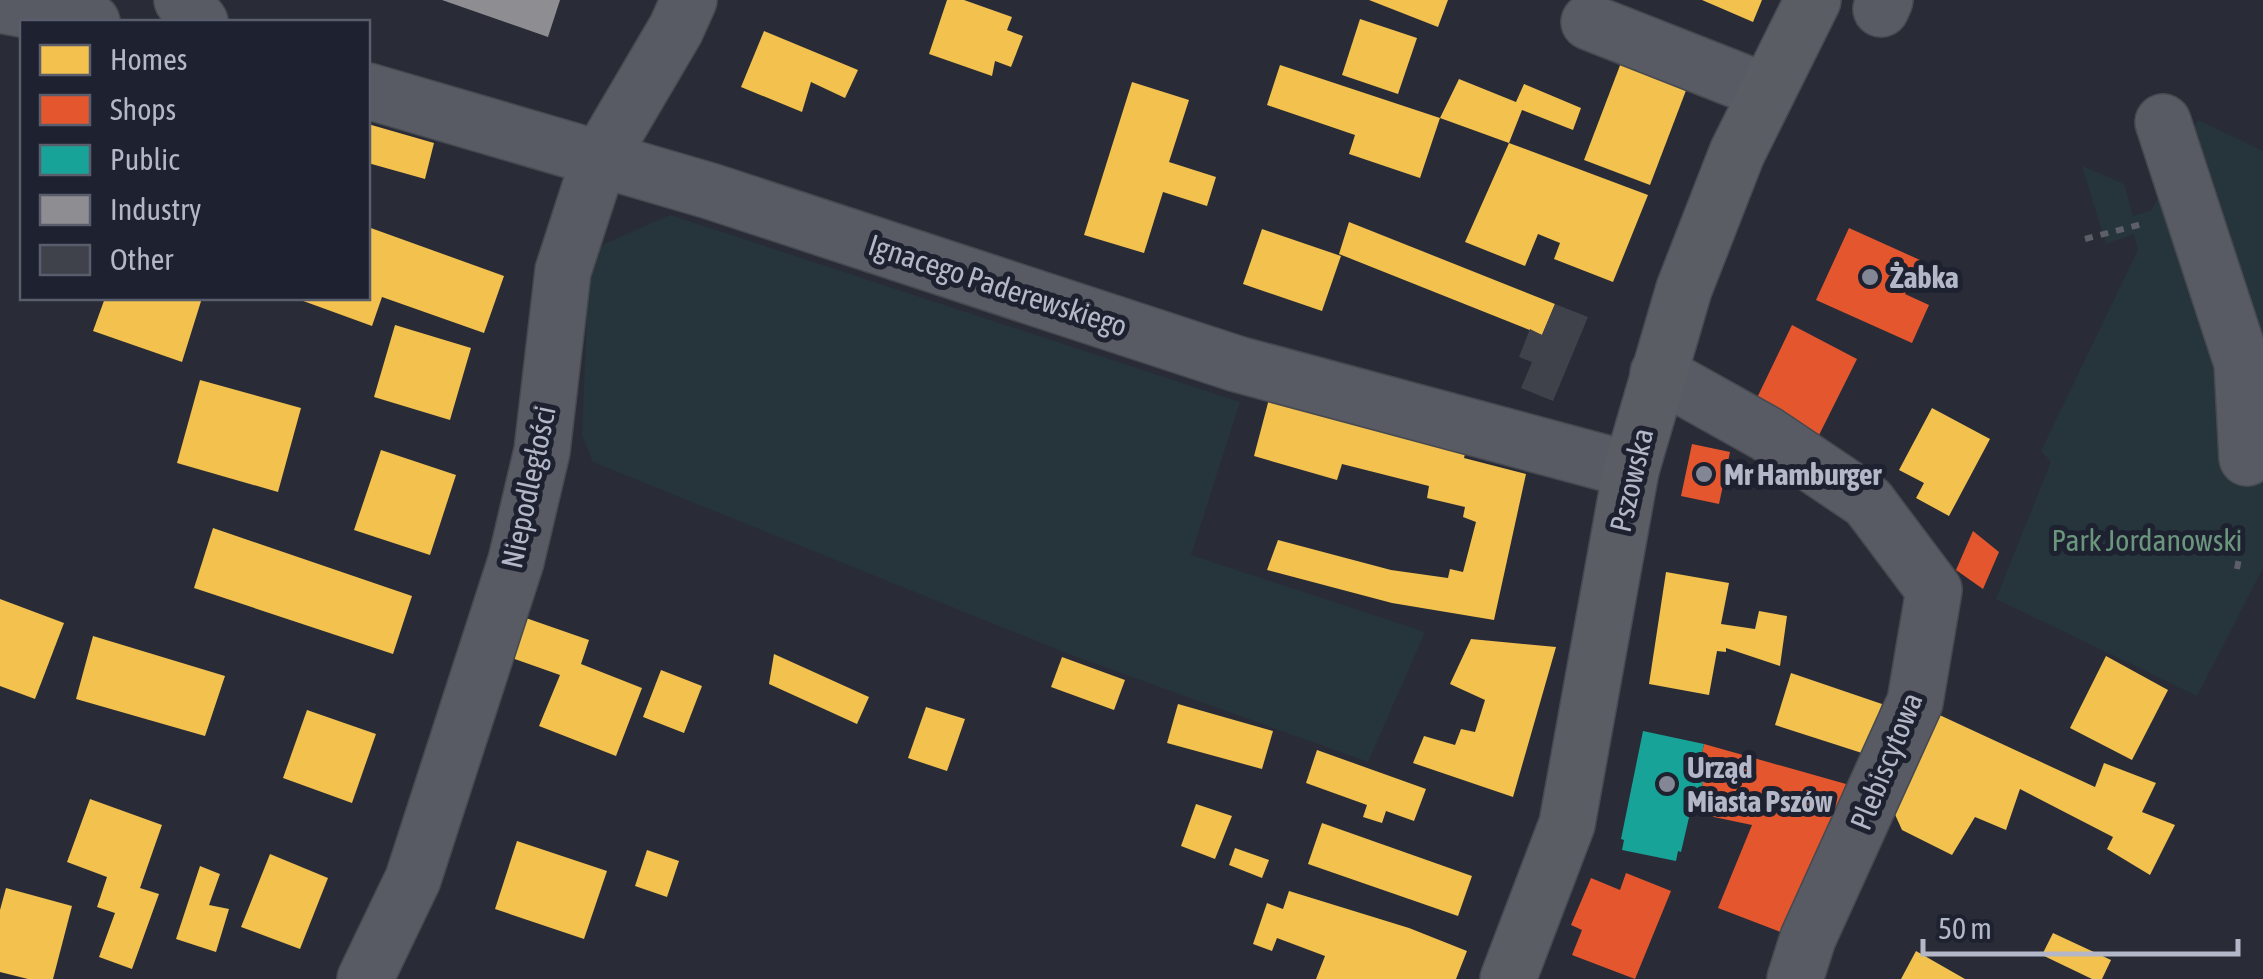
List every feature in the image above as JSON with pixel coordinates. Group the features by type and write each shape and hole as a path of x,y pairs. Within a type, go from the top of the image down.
{"main road":[{"name":"Pszowska","path":"1508,979 1567,824 1631,470 1658,373 1690,272 1737,153 1813,0"}],"street":[{"path":"182,0 198,20"},
{"name":"Niepodległości","path":"365,979 413,878 516,561 542,451 563,271 598,160 676,29 688,0"},
{"path":"0,4 82,20"},
{"path":"1589,22 1767,92"},
{"name":"Ignacego Paderewskiego","path":"370,92 710,191 1237,364 1631,470"},
{"path":"2163,122 2242,363 2247,458"},
{"name":"Plebiscytowa","path":"1658,373 1767,434 1868,502 1934,590 1915,702 1808,938 1795,979"}],"path":[{"path":"2085,240 2142,224"},
{"path":"2238,569 2240,552"}],"green space":[{"name":"Park Jordanowski","path":"2198,120 2263,151 2263,568 2197,696 1996,599 2051,462 2041,451 2138,250 2134,234 2106,244 2082,166 2124,184 2133,216 2152,210"},
{"path":"670,215 1240,402 1191,555 1425,632 1368,762 1074,656 593,462 582,435 589,268 602,245"}],"building: Homes":[{"path":"947,0 964,0 1012,17 1007,30 1023,36 1011,67 995,61 992,76 929,54"},
{"path":"1369,0 1448,0 1438,27"},
{"path":"1702,0 1762,0 1753,22"},
{"path":"1360,19 1417,38 1398,94 1342,75"},
{"path":"764,31 858,70 845,98 811,82 802,112 741,87"},
{"path":"1627,47 1693,72 1650,185 1584,160"},
{"path":"1280,65 1440,118 1420,178 1349,154 1355,135 1267,105"},
{"path":"1459,79 1516,102 1524,84 1581,108 1573,130 1522,110 1509,143 1440,118"},
{"path":"1132,82 1189,100 1169,162 1216,177 1207,206 1163,192 1144,253 1084,235"},
{"path":"370,125 434,143 425,179 370,164"},
{"path":"1509,143 1648,195 1613,282 1554,259 1560,243 1538,234 1525,266 1465,242"},
{"path":"1349,222 1555,304 1542,335 1339,254"},
{"path":"370,228 504,276 484,333 382,297 372,326 300,300 370,300"},
{"path":"1262,229 1341,256 1322,311 1243,284"},
{"path":"104,300 201,300 182,362 93,331"},
{"path":"395,325 471,348 450,420 374,397"},
{"path":"200,380 301,408 278,492 177,463"},
{"path":"1269,399 1526,474 1494,620 1392,603 1267,570 1278,540 1391,570 1448,578 1450,569 1463,572 1476,522 1463,517 1465,507 1427,498 1429,486 1342,464 1337,480 1254,456"},
{"path":"1932,408 1990,439 1949,516 1916,498 1924,483 1899,470"},
{"path":"381,450 456,475 430,555 354,530"},
{"path":"213,528 412,596 393,654 194,588"},
{"path":"1666,572 1729,583 1721,624 1755,629 1759,611 1787,616 1780,666 1726,648 1726,652 1717,651 1709,695 1649,684"},
{"path":"0,599 64,623 35,699 0,686"},
{"path":"523,617 589,640 581,664 642,688 616,756 539,726 560,675 509,657"},
{"path":"93,636 225,676 205,736 76,699"},
{"path":"1471,639 1556,647 1513,797 1413,763 1424,736 1455,745 1461,729 1475,732 1485,700 1450,684"},
{"path":"774,654 869,697 857,724 769,684"},
{"path":"2106,656 2168,690 2132,760 2070,728"},
{"path":"1062,657 1125,680 1114,710 1051,687"},
{"path":"661,670 702,686 684,733 643,717"},
{"path":"1791,673 1882,704 1865,754 1775,725"},
{"path":"1178,704 1273,731 1262,769 1167,743"},
{"path":"926,707 965,719 947,771 908,758"},
{"path":"307,710 376,734 352,803 283,778"},
{"path":"1933,712 2095,787 2104,763 2156,783 2142,812 2175,825 2150,875 2107,849 2113,837 2020,789 2006,830 1975,817 1952,855 1902,830 1893,810"},
{"path":"1317,750 1426,789 1414,821 1386,811 1382,823 1363,817 1367,805 1306,783"},
{"path":"90,799 162,825 140,888 159,894 132,969 99,957 115,913 97,907 107,877 67,862"},
{"path":"1196,804 1232,816 1215,859 1181,846"},
{"path":"1322,823 1472,876 1458,916 1308,864"},
{"path":"517,841 607,871 584,939 495,909"},
{"path":"1235,848 1269,860 1262,878 1229,865"},
{"path":"647,850 679,861 667,897 635,886"},
{"path":"270,854 328,878 300,949 241,927"},
{"path":"200,866 220,874 209,905 229,909 216,952 176,939"},
{"path":"6,888 72,906 53,979 28,979 0,972 0,910"},
{"path":"1289,891 1409,928 1467,951 1456,979 1316,979 1325,956 1277,938 1272,951 1253,944 1267,903 1283,909"},
{"path":"2053,933 2111,960 2102,979 2092,979 2042,955"},
{"path":"1916,951 1965,979 1901,979"}],"building: Shops":[{"name":"Żabka","path":"1849,228 1920,260 1905,294 1929,305 1912,343 1816,300"},
{"path":"1792,325 1857,359 1818,437 1755,402"},
{"path":"1692,444 1730,452 1719,504 1681,496"},
{"path":"1973,531 1999,552 1983,589 1956,570"},
{"path":"1704,744 1846,784 1786,934 1718,908 1752,825 1690,812 1693,800 1699,801 1706,768 1699,766"},
{"path":"1626,873 1671,891 1635,979 1572,955 1582,930 1571,925 1591,878 1620,890"}],"building: Public":[{"name":"Urząd Miasta Pszów","path":"1643,731 1704,744 1699,766 1706,768 1699,801 1693,800 1676,861 1622,850"}],"building: Industry":[{"path":"442,0 560,0 548,37"}],"building: Other":[{"path":"1555,304 1588,317 1553,401 1521,388 1532,362 1519,357 1530,329 1542,335"}],"place":[{"name":"Żabka","path":"1870,277"},
{"name":"Mr Hamburger","path":"1704,474"},
{"name":"Urząd Miasta Pszów","path":"1667,784"}]}
